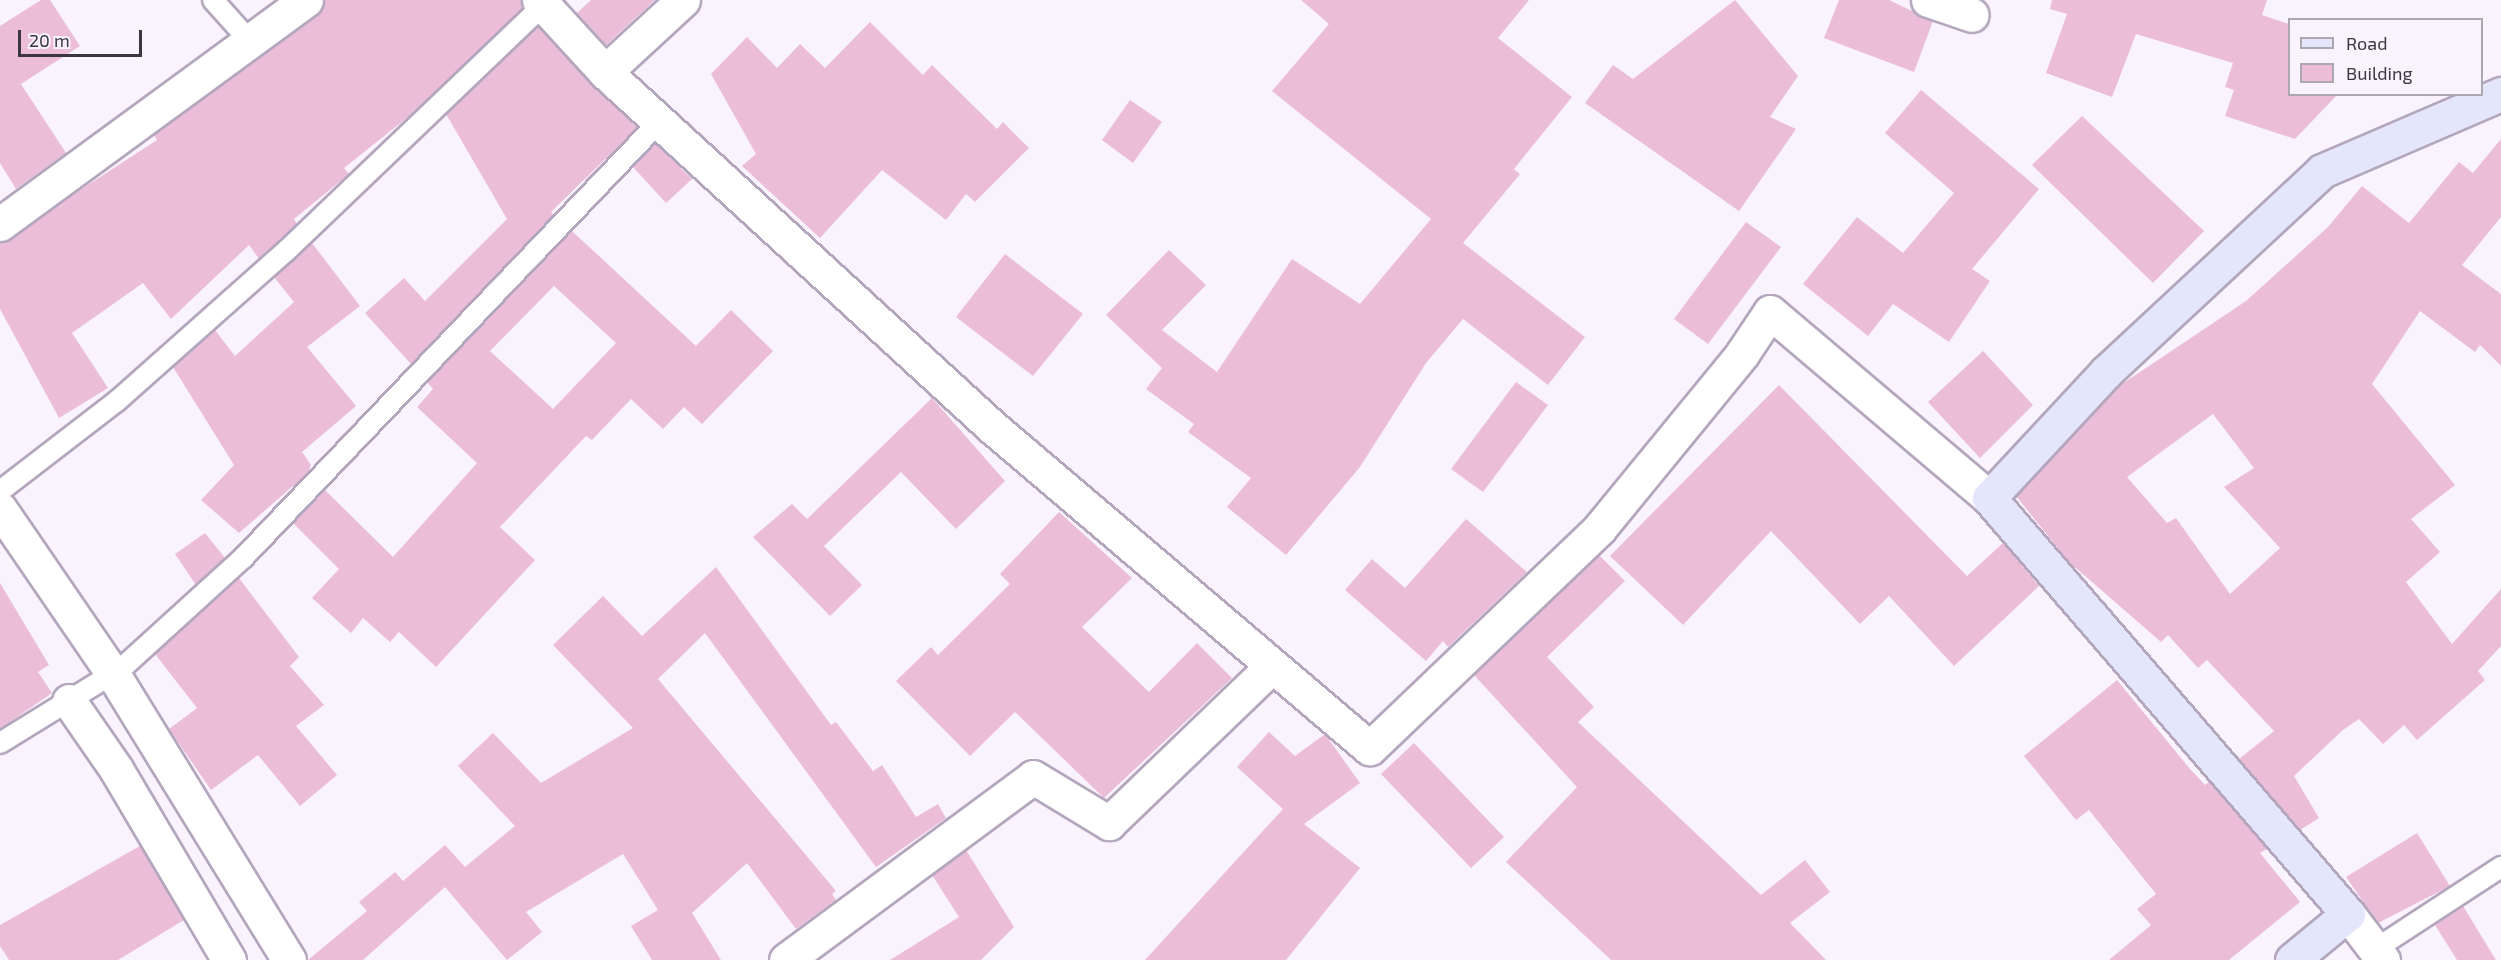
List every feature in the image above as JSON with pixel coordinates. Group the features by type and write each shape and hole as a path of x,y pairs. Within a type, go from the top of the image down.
{"street":[{"path":"0,224 248,39 306,0"},
{"path":"605,72 683,0"},
{"path":"1928,0 1972,15"},
{"path":"541,2 605,72 991,426 1370,748 1599,529 1742,354 1770,312 1989,498 2348,914 2379,955"},
{"path":"1989,498 2106,372 2322,171 2501,94"},
{"path":"0,509 113,674 289,960"},
{"path":"786,960 1033,777 1109,823 1272,666"},
{"path":"69,701 116,769 229,960"},
{"path":"2292,960 2348,914"}],"lane":[{"path":"213,0 248,39"},
{"path":"0,490 110,407 286,251 541,2"},
{"path":"0,743 113,674 243,558 660,122"},
{"path":"2379,955 2501,867"}],"building":[{"path":"41,0 50,0 80,46 21,84 66,153 16,189 0,163 0,26"},
{"path":"324,0 521,0 523,8 408,117 344,168 349,174 294,219 297,224 259,259 249,245 171,319 143,283 72,333 108,388 59,418 0,309 0,242 157,140 154,135 319,14"},
{"path":"591,0 655,0 606,45 577,13"},
{"path":"1301,0 1529,0 1498,38 1572,97 1514,169 1520,174 1463,243 1585,337 1548,385 1463,319 1426,363 1360,467 1286,555 1227,507 1251,478 1188,432 1194,424 1146,389 1162,368 1106,315 1169,250 1206,285 1162,330 1217,372 1292,259 1360,304 1431,219 1272,91 1329,24"},
{"path":"1735,0 1798,76 1770,117 1796,129 1739,211 1585,103 1613,65 1633,79"},
{"path":"1839,0 1889,0 1933,21 1914,72 1824,38"},
{"path":"2052,0 2267,0 2262,15 2288,24 2288,96 2336,96 2295,139 2225,116 2234,90 2225,87 2233,63 2136,34 2112,97 2046,73 2067,14 2050,9"},
{"path":"870,22 923,75 932,65 997,129 1003,122 1029,148 975,202 966,194 946,220 882,170 820,238 742,166 756,154 711,74 747,37 777,68 800,44 825,68"},
{"path":"538,27 637,128 551,212 554,215 411,364 365,313 404,278 425,301 507,219 446,114"},
{"path":"1921,90 2039,189 1972,269 1990,281 1949,342 1893,304 1868,336 1803,284 1857,217 1903,253 1954,193 1885,133"},
{"path":"1130,100 1162,122 1133,163 1102,140"},
{"path":"2082,116 2204,231 2153,283 2032,165"},
{"path":"2501,139 2501,217 2462,265 2501,294 2501,366 2480,345 2475,352 2420,311 2372,384 2455,485 2411,519 2440,552 2406,582 2452,644 2501,589 2501,646 2478,671 2485,680 2417,740 2404,725 2383,744 2359,719 2343,730 2294,776 2319,818 2300,830 2239,759 2274,731 2207,660 2198,668 2168,635 2161,642 2069,562 2016,496 2119,386 2246,301 2328,227 2362,186 2409,223 2459,162 2473,173","holes":["2213,414 2254,468 2224,487 2280,548 2230,594 2176,518 2167,523 2127,477"]},
{"path":"655,143 692,179 666,203 633,167"},
{"path":"1746,222 1781,247 1708,344 1674,319"},
{"path":"572,231 696,346 731,310 773,351 702,424 684,407 663,429 631,399 592,440 586,436 500,527 535,560 436,667 399,632 390,642 363,618 351,633 312,598 339,569 293,523 325,490 393,557 477,463 417,407 433,389 427,382","holes":["554,286 616,343 553,409 490,351"]},
{"path":"312,243 360,306 307,347 356,406 302,452 311,465 308,473 239,533 201,500 234,465 173,367 215,330 235,356 294,302 274,277"},
{"path":"1005,254 1083,314 1033,376 956,317"},
{"path":"1983,351 2033,405 1980,458 1928,402"},
{"path":"1516,382 1548,405 1483,492 1451,469"},
{"path":"1779,385 1967,576 2003,543 2039,586 1954,666 1889,596 1860,624 1771,531 1683,625 1610,556"},
{"path":"932,398 1005,481 956,529 901,472 824,546 862,585 830,616 753,537 792,504 807,519"},
{"path":"1059,512 1132,578 1082,627 1149,692 1197,643 1232,678 1104,798 1015,712 970,756 896,681 931,647 938,655 1010,584 1000,574"},
{"path":"1466,519 1527,572 1448,647 1443,641 1426,661 1345,590 1372,559 1405,588"},
{"path":"205,533 225,558 196,585 175,554"},
{"path":"1599,555 1625,581 1547,657 1594,707 1578,722 1761,895 1805,860 1830,892 1790,923 1826,960 1611,960 1506,862 1577,787 1474,675"},
{"path":"716,567 831,725 836,722 873,771 882,765 916,817 938,804 946,818 876,867 705,633 658,679 836,891 832,894 836,900 796,929 747,863 692,913 721,960 652,960 631,926 658,910 623,854 526,912 542,932 507,960 445,887 363,960 308,960 367,911 359,902 395,872 403,881 445,845 465,867 515,826 458,766 493,733 541,783 633,728 553,645 603,596 642,636"},
{"path":"239,578 299,657 290,666 324,705 296,726 337,775 300,806 258,755 211,790 169,729 197,708 155,654"},
{"path":"0,583 49,665 38,672 52,693 0,729"},
{"path":"2117,680 2190,769 2205,785 2209,782 2267,849 2260,853 2300,902 2229,960 2109,960 2151,925 2137,909 2156,894 2089,810 2076,820 2024,756"},
{"path":"1269,732 1295,756 1325,734 1360,783 1304,824 1360,868 1286,960 1145,960 1283,809 1237,767"},
{"path":"1414,743 1504,837 1471,868 1381,774"},
{"path":"2417,833 2450,886 2378,923 2346,877"},
{"path":"140,846 184,920 118,960 9,960 0,946 0,925"},
{"path":"966,850 1014,927 981,960 890,960 959,917 932,875"},
{"path":"2463,906 2496,960 2457,960 2435,925"}]}
